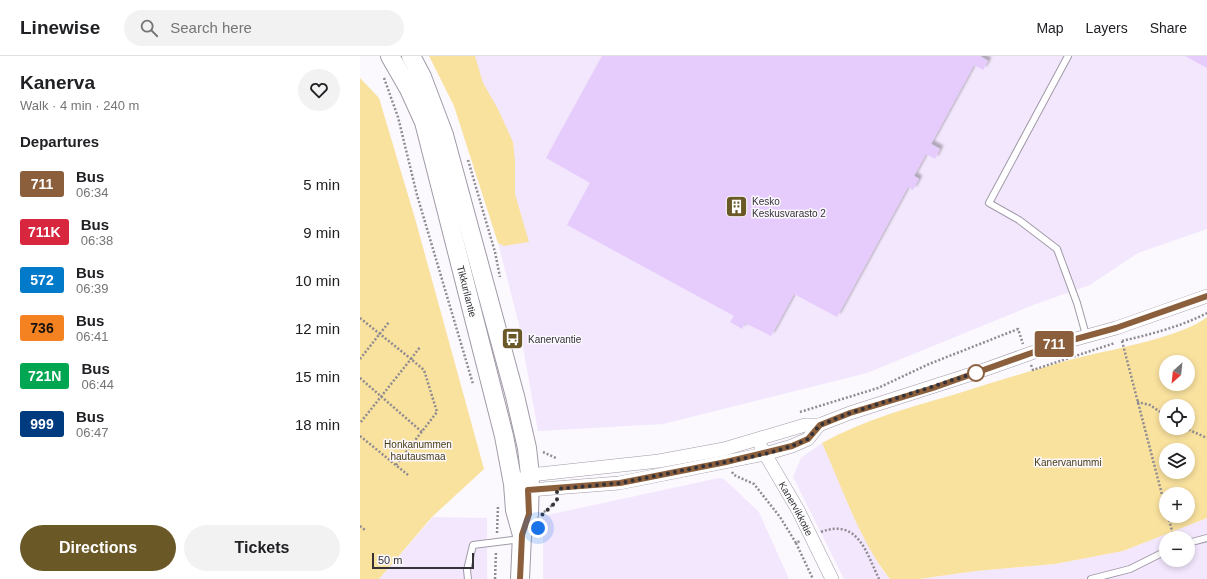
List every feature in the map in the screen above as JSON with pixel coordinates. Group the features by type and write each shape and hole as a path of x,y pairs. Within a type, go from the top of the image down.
{"main road":[{"name":"Tikkurilantie","path":"390,56 409,89 424,122 504,436 524,483 529,514 521,537 520,579"},
{"name":"Tikkurilantie","path":"411,56 422,77 444,135 515,396 527,448 524,483"}],"street":[{"path":"524,483 724,449 805,425 820,425 850,413 933,388 1054,345 1116,328 1207,296"},
{"path":"524,483 557,489 620,483 765,454 792,446 808,439 820,425"},
{"name":"Kanervikkotie","path":"757,440 798,510 832,579"}],"lane":[{"path":"1068,56 989,203 1019,220 1057,249 1065,276 1077,303 1086,335"},
{"path":"1204,539 1207,535"},
{"path":"468,579 467,570 473,546 496,543 521,537"},
{"path":"1090,579 1130,569 1159,554"}],"path":[{"path":"381,74 398,117 416,195 474,385"},
{"path":"1160,487 1122,341 1154,334 1190,322 1207,313"},
{"path":"360,318 424,370 437,412 396,465"},
{"path":"360,359 389,322"},
{"path":"799,412 878,388 928,364 1018,329"},
{"path":"360,422 420,347"},
{"path":"360,378 422,432"},
{"path":"1137,402 1150,405 1159,411"},
{"path":"1195,433 1207,438"},
{"path":"360,436 408,474"},
{"path":"556,458 563,458"},
{"path":"541,516 557,501 557,489"},
{"path":"494,579 498,500"},
{"path":"360,526 365,530"},
{"path":"796,543 813,579"}],"shaded area":[{"path":"437,56 1207,56 1207,229 1138,253 1090,285 1033,305 867,373 663,424 538,431 519,325 480,172"},
{"path":"822,443 860,528 882,570 890,579 844,579 793,477 801,458"},
{"path":"719,478 724,479 759,512 789,579 543,579 543,516"},
{"path":"433,517 487,518 487,579 379,579"},
{"path":"1207,518 1207,579 919,579 976,571 1055,564 1123,551 1159,537 1159,567 1195,567 1195,531 1174,531"}],"green space":[{"path":"429,56 475,56 483,83 498,109 513,142 515,161 515,194 529,242 504,246 498,243 454,106"},
{"name":"Honkanummen hautausmaa","path":"360,78 379,98 416,222 484,469 432,517 379,579 360,579"},
{"name":"Kanervanummi","path":"1207,317 1207,518 1195,523 1195,487 1159,487 1159,523 1194,523 1174,531 1159,531 1159,537 1123,551 1055,564 976,571 919,579 890,579 879,564 852,514 822,443 854,427 904,409 1002,379 1081,357 1147,342 1181,331"}],"building":[{"name":"Kesko Keskusvarasto 2","path":"602,56 980,56 988,61 983,70 974,65 931,144 940,149 935,159 926,154 914,176 919,179 913,190 908,187 837,317 794,294 771,336 745,323 742,329 730,322 734,316 567,225 590,183 546,158"},
{"path":"1185,56 1207,56 1207,68"}],"bus line":[{"name":"711","path":"520,579 522,535 529,514 528,490 557,489 620,483 765,454 792,446 808,439 820,425 850,413 933,388 1054,345 1116,328 1207,296"}],"place":[{"name":"Kesko Keskusvarasto 2","path":"737,207"},
{"name":"Kanervantie","path":"512,339"}],"route":[{"path":"538,528 541,516 557,501 557,489 620,483 765,454 792,446 808,439 820,425 850,413 933,388 978,372 976,373"}]}
